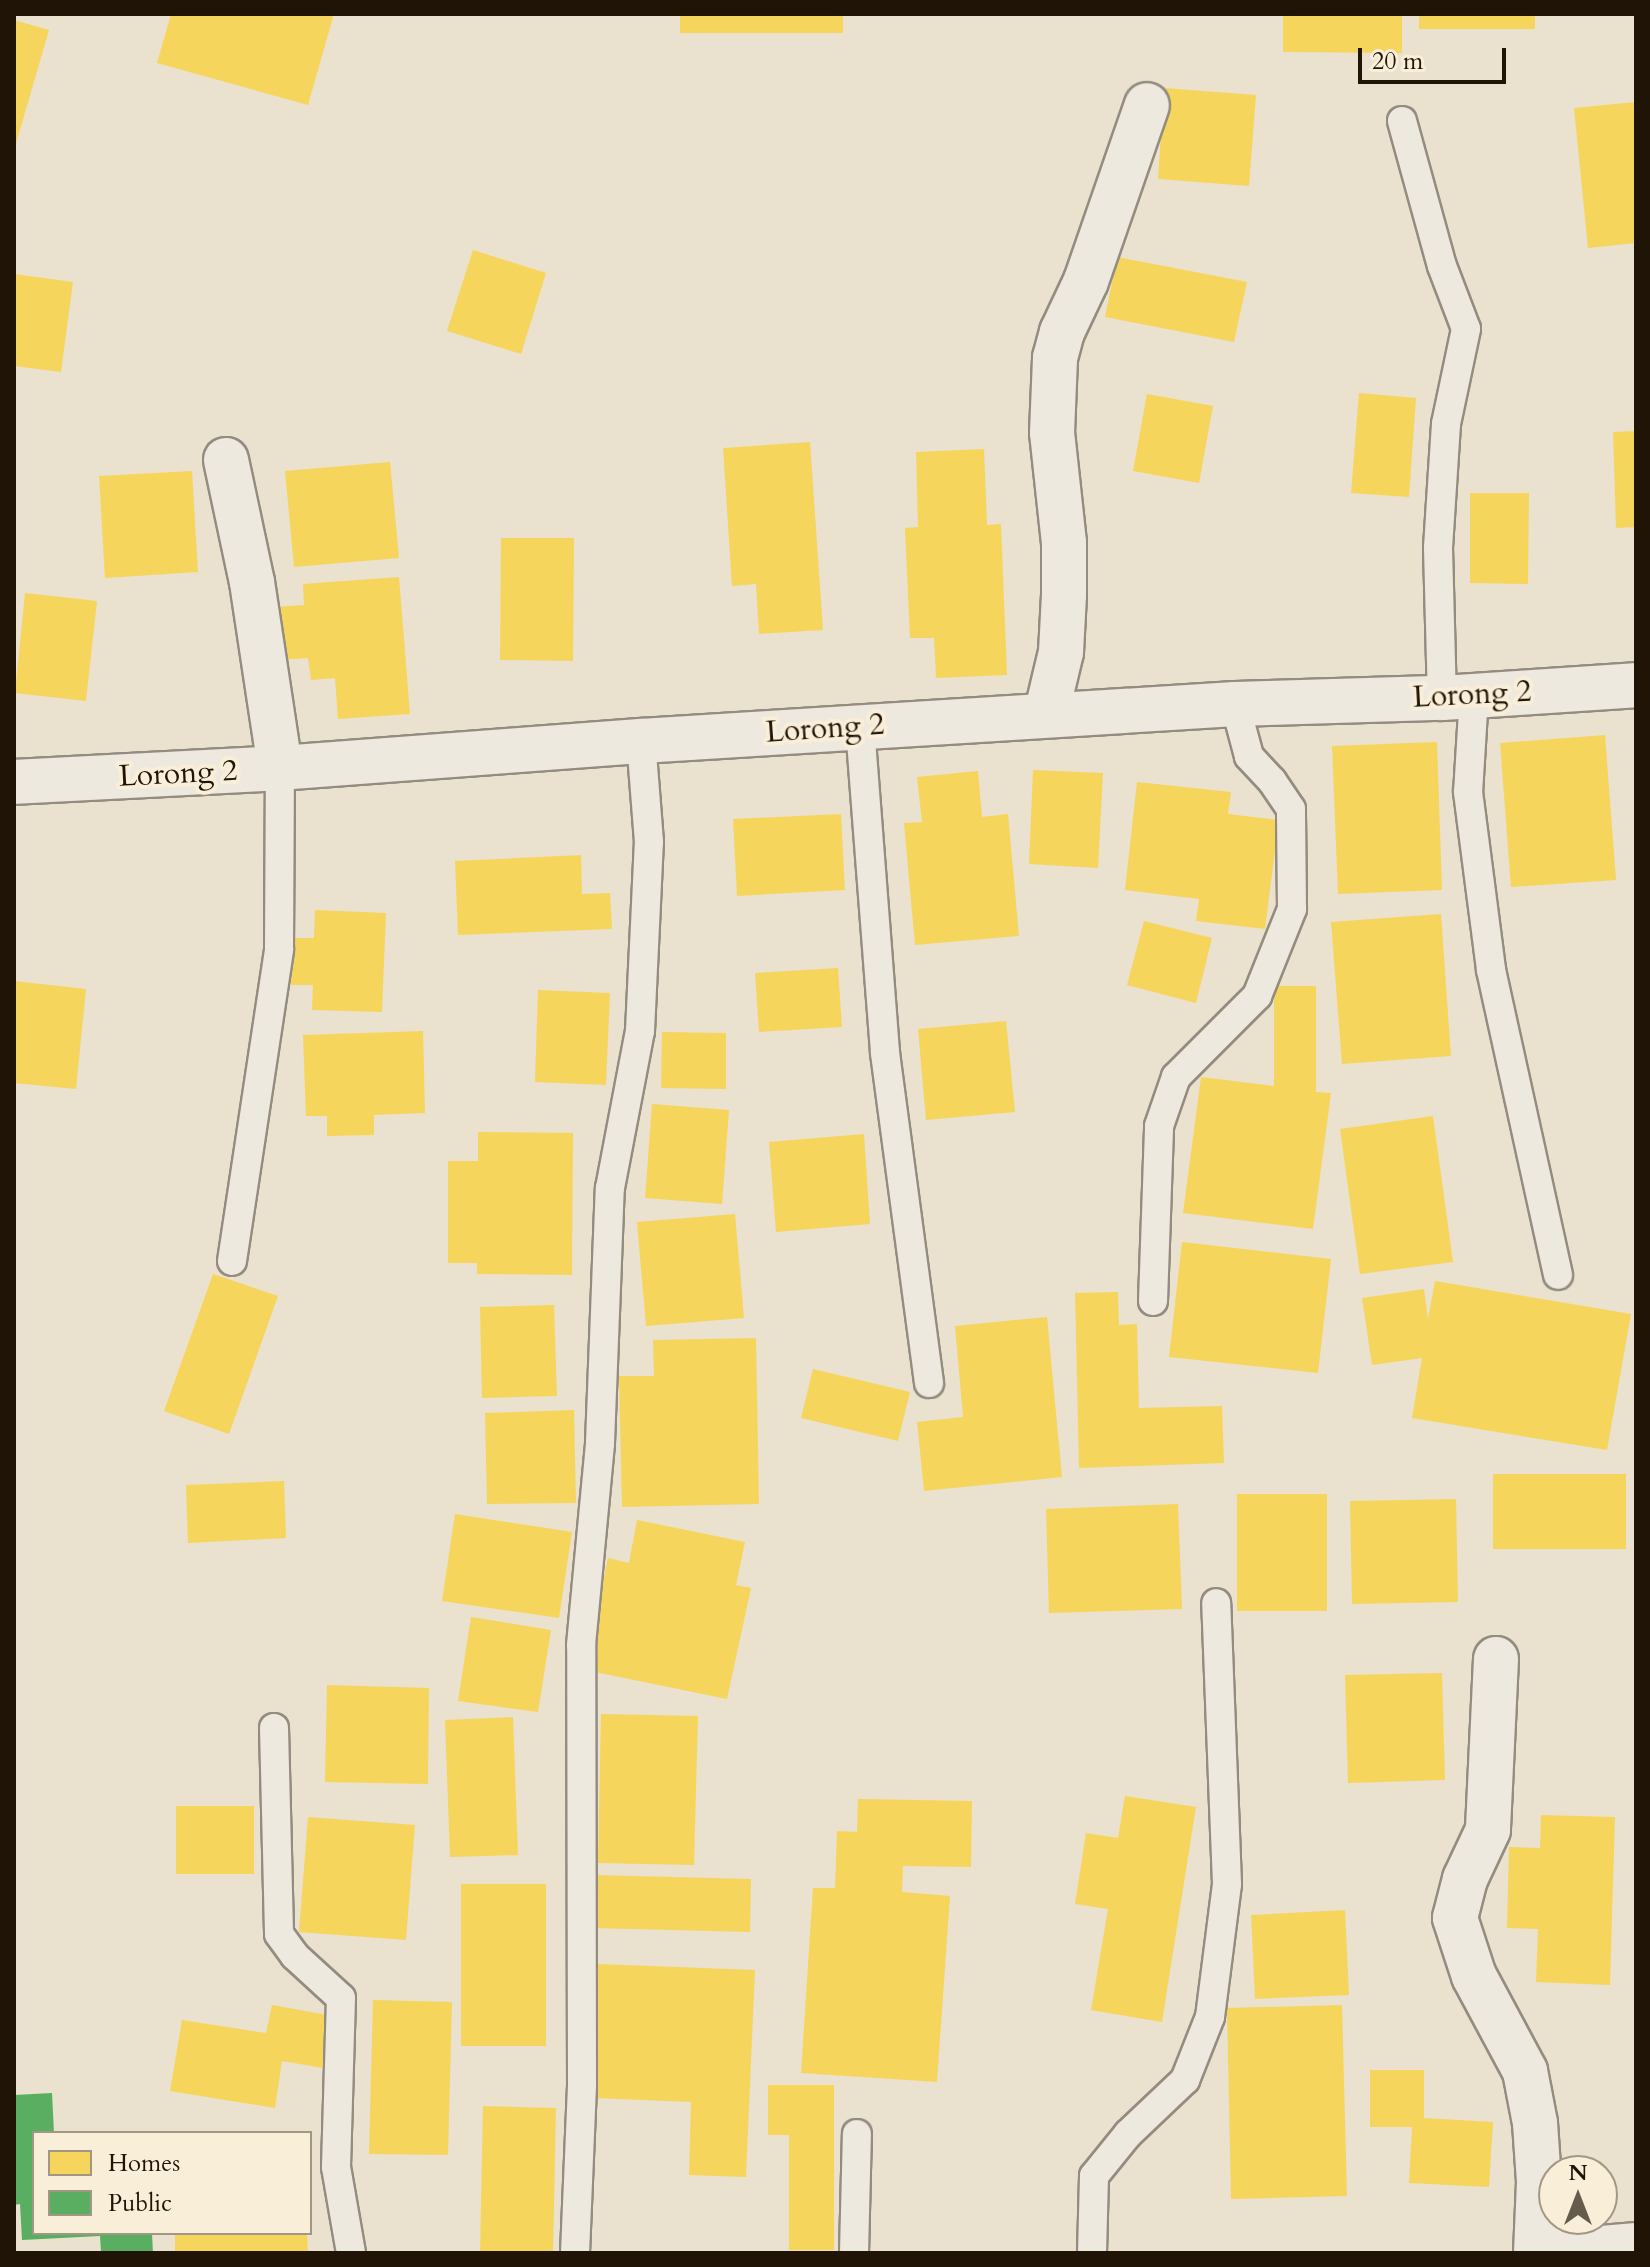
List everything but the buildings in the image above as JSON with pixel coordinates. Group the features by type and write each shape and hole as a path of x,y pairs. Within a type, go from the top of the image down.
{"street":[{"path":"1046,715 1061,652 1064,595 1064,543 1052,433 1055,358 1062,332 1086,281 1147,105"},
{"path":"226,460 252,582 280,768"},
{"name":"Lorong 2","path":"14,782 280,768 1046,715 1636,685"},
{"path":"1496,1659 1488,1830 1465,1879 1455,1918 1474,1976 1525,2071 1535,2123 1539,2253 1636,2245"}],"lane":[{"path":"1402,121 1442,266 1466,329 1446,424 1438,548 1491,970 1558,1275"},
{"path":"1153,1301 1159,1126 1176,1077 1257,996 1292,909 1291,809 1272,781 1249,756 1235,704"},
{"path":"860,727 885,1053 929,1383"},
{"path":"575,2253 582,2085 581,1645 600,1443 610,1188 640,1031 649,842 641,741"},
{"path":"232,1261 279,949 280,768"},
{"path":"1092,2253 1094,2176 1128,2134 1185,2080 1210,2017 1227,1884 1216,1603"},
{"path":"274,1728 279,1934 295,1956 341,1998 336,2167 351,2253"},
{"path":"854,2253 857,2134"}]}
